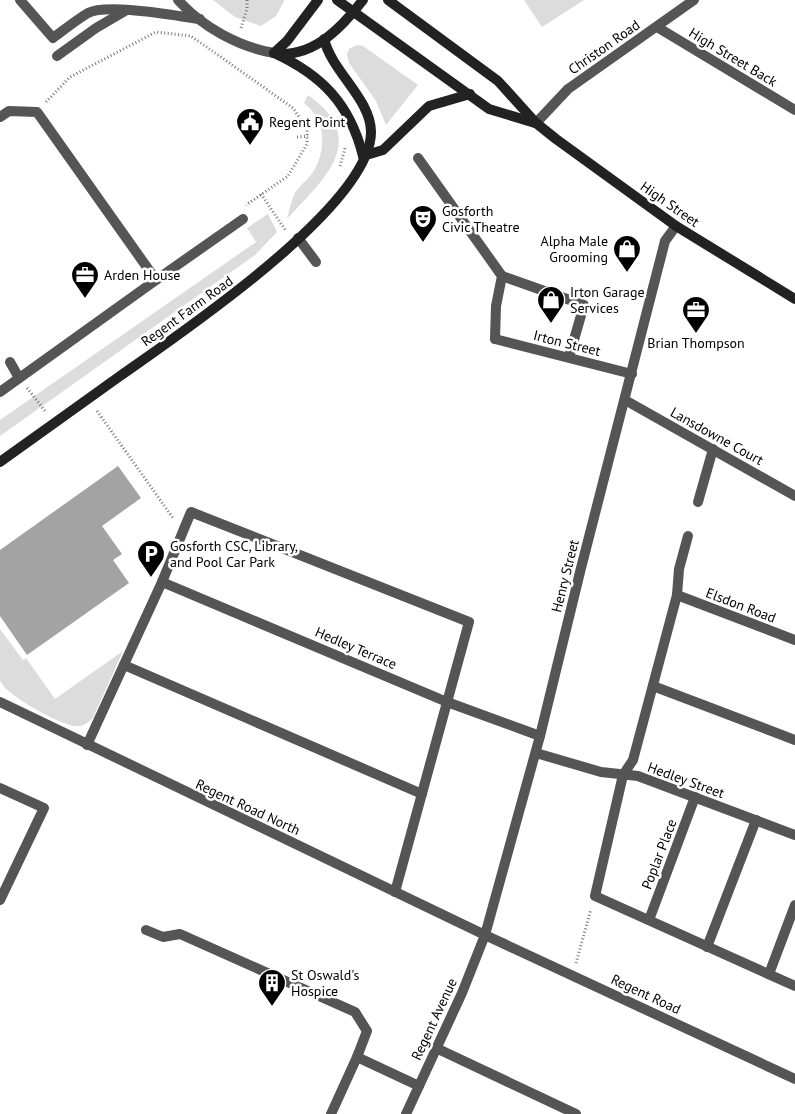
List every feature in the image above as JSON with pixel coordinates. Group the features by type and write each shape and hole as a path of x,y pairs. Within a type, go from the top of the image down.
{"street":[{"path":"20,0 53,38 90,12 109,10 146,11 200,19"},
{"path":"173,0 181,2 200,19 226,37 259,51 274,53 300,52 324,39 334,32 363,0"},
{"path":"274,53 287,41 318,0"},
{"name":"High Street","path":"337,0 489,109 536,123"},
{"name":"High Street","path":"388,0 498,81 536,123 676,226 795,299"},
{"name":"Christon Road","path":"536,123 568,89 694,0"},
{"path":"57,56 96,28 125,11"},
{"name":"High Street Back","path":"657,27 795,110"},
{"name":"Regent Farm Road","path":"0,462 215,309 276,260 351,181 364,156 371,133 369,120 356,94 328,55 324,39"},
{"path":"274,53 305,69 339,100 354,124 364,156 383,150 429,106 470,94"},
{"path":"0,117 9,111 37,112 156,280"},
{"path":"418,158 502,276 584,306 569,357"},
{"path":"0,392 23,382 156,280 243,219"},
{"name":"Henry Street","path":"485,935 536,753 580,568 632,374 665,240 676,226"},
{"path":"296,240 316,262"},
{"name":"Irton Street","path":"502,276 496,306 495,339 632,374"},
{"path":"10,362 23,382"},
{"name":"Lansdowne Court","path":"625,400 795,496"},
{"path":"698,502 713,449"},
{"path":"87,745 162,582 191,512 469,622 395,892"},
{"path":"688,536 679,569 677,595 632,760 623,775 595,896 795,986"},
{"name":"Hedley Terrace","path":"162,582 448,702 540,736"},
{"name":"Elsdon Road","path":"677,595 795,640"},
{"path":"124,665 422,794"},
{"path":"653,686 795,740"},
{"name":"Regent Road North","path":"0,702 485,935"},
{"name":"Hedley Street","path":"536,753 601,772 638,776 795,835"},
{"path":"0,788 44,808 0,900"},
{"name":"Poplar Place","path":"649,920 695,797"},
{"path":"707,947 756,820"},
{"path":"769,974 795,905"},
{"path":"146,930 163,938 180,934 355,1012 367,1031 357,1058 330,1114"},
{"name":"Regent Road","path":"485,935 795,1078"},
{"name":"Regent Avenue","path":"406,1114 485,935"},
{"path":"436,1048 576,1114"},
{"path":"357,1058 418,1086"}],"path":[{"path":"37,112 70,77 156,32 191,36 243,71 293,108 302,118 308,136 307,144 288,176 261,194 286,230 296,240"},
{"path":"297,137 308,136"},
{"path":"340,168 345,142"},
{"path":"286,230 292,225"},
{"path":"23,382 45,411"},
{"path":"93,407 183,533"},
{"path":"573,976 595,896"}],"shaded area":[{"path":"213,0 284,1 276,16 261,26 235,17"},
{"path":"524,0 584,0 542,27"},
{"path":"357,45 363,46 418,85 386,125 376,101 349,63 347,54 349,49"},
{"path":"308,95 327,112 336,128 339,143 335,159 327,174 287,219 295,193 315,169 321,151 322,133 320,125 311,109 304,103"},
{"path":"268,214 277,232 255,255 0,436 0,420 256,242 247,228"},
{"path":"118,466 141,498 102,526 122,554 113,560 129,583 27,655 0,616 0,550"},
{"path":"0,629 23,660 26,658 55,699 123,651 93,718 81,726 69,725 34,708 11,693 0,680"}],"place":[{"name":"Regent Point","path":"250,146"},
{"name":"Gosforth Civic Theatre","path":"423,243"},
{"name":"Alpha Male Grooming","path":"627,273"},
{"name":"Arden House","path":"85,299"},
{"name":"Irton Garage Services","path":"551,324"},
{"name":"Brian Thompson","path":"696,334"},
{"name":"Gosforth CSC, Library, and Pool Car Park","path":"151,578"},
{"name":"St Oswald's Hospice","path":"272,1007"}]}
